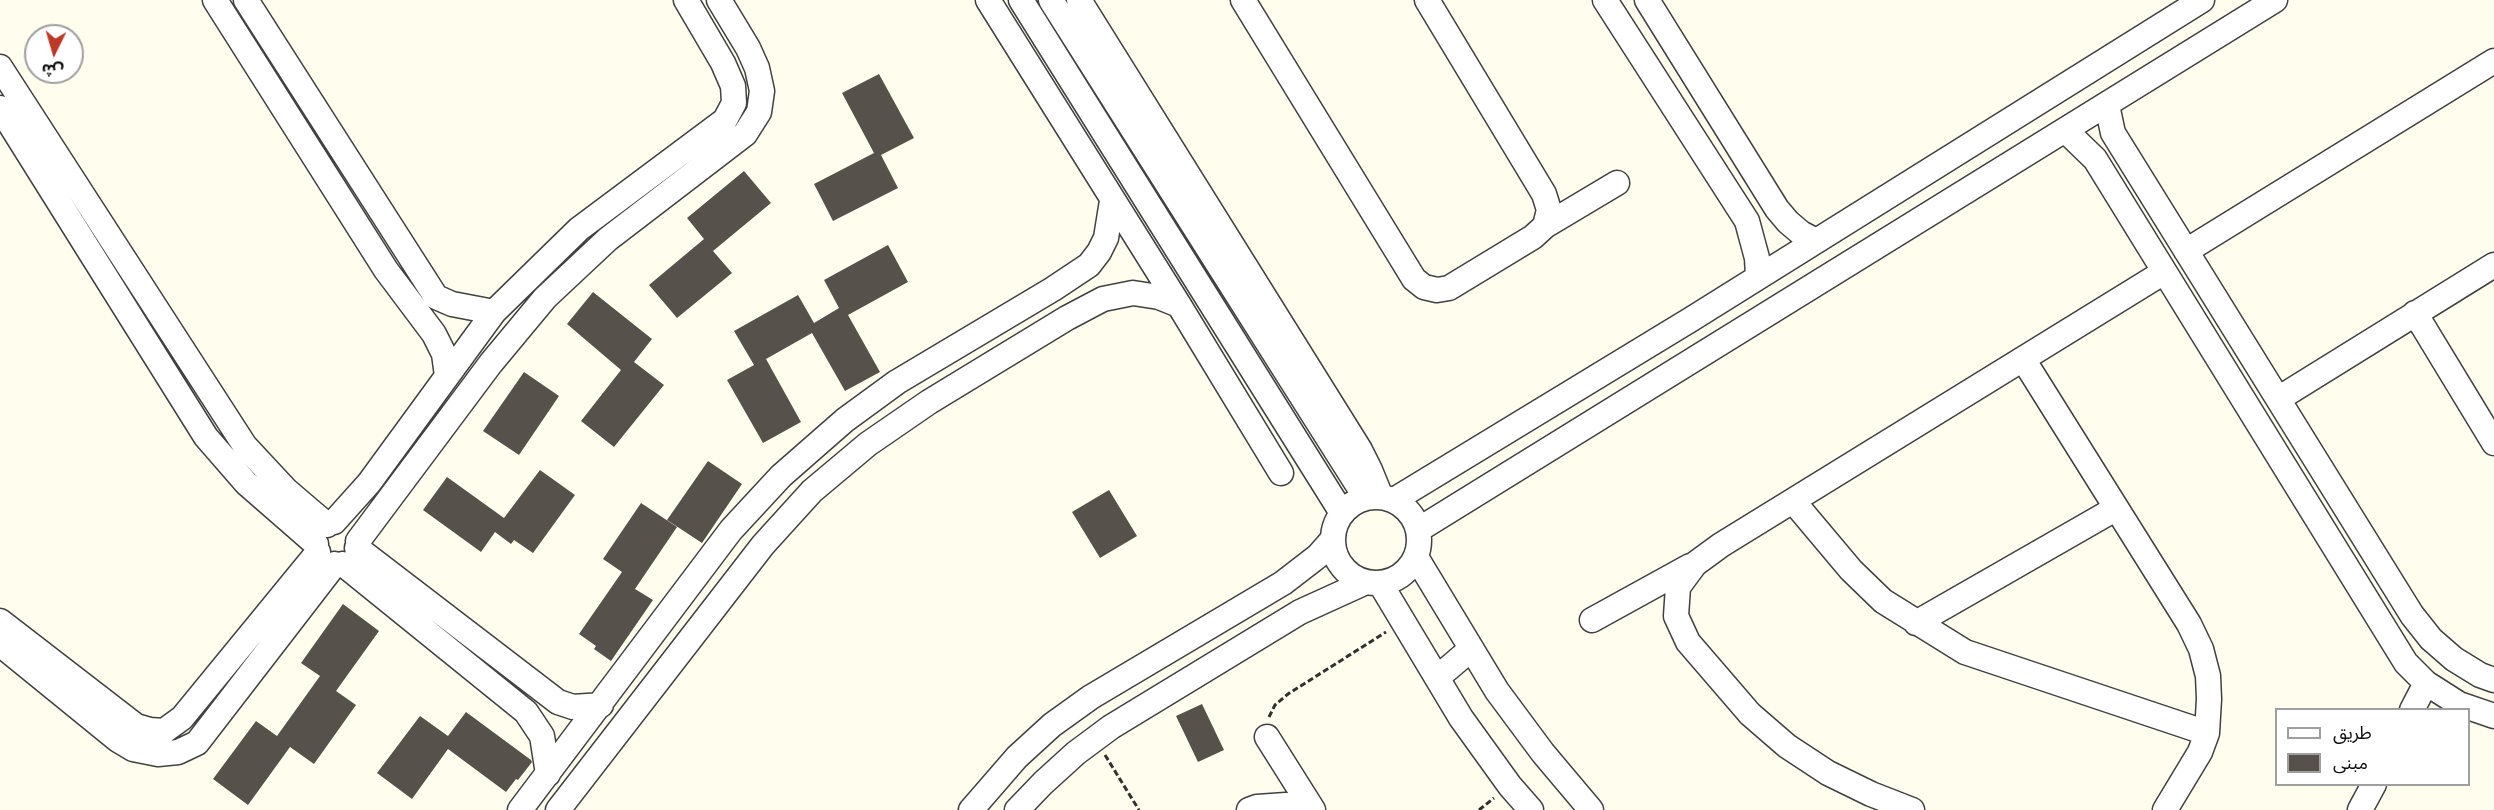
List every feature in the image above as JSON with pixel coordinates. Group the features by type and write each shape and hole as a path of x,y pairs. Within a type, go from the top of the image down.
{"street":[{"path":"215,0 386,270 434,334 444,354 447,376"},
{"path":"246,0 436,297 461,307 494,312"},
{"path":"0,644 118,740 133,749 158,754 178,752 197,743 336,545 369,483 494,312 579,229 725,120 734,104 733,86 723,63 686,0"},
{"path":"0,621 136,726 150,730 164,730 182,718 336,545 545,298 608,240 745,134 759,112 762,91 757,68 748,48 719,0"},
{"path":"988,0 1281,473"},
{"path":"1021,0 1342,513"},
{"path":"1017,810 1043,783 1095,739 1300,612 1373,582 1395,579 1407,570 1416,556 1419,543 1418,530 1413,518 1405,508 1380,498 1051,0"},
{"path":"1078,0 1360,450 1380,498"},
{"path":"1243,0 1414,279 1424,287 1437,290 1449,288 1617,183"},
{"path":"1427,0 1544,194 1549,210 1545,226"},
{"path":"1605,0 1747,221 1753,240 1758,278"},
{"path":"1647,0 1788,222 1801,233 1816,241"},
{"path":"1531,810 1510,786 1461,718 1403,621 1373,582 1352,576 1342,566 1335,553 1333,539 1335,525 1342,513 1353,503 1380,498 1690,320 2202,0"},
{"path":"1418,530 2275,0"},
{"path":"2186,251 2494,61"},
{"path":"0,67 245,446 336,545 535,723 542,736 548,774"},
{"path":"2107,105 2113,133 2412,615 2431,639 2454,659 2480,675 2494,680"},
{"path":"0,108 11,143 115,291 206,437 246,483 558,702 573,707 602,705"},
{"path":"2066,131 2095,159 2406,663 2426,683 2459,704 2494,716"},
{"path":"1733,197 1761,179"},
{"path":"520,810 602,705 731,530 781,476 845,420 897,382 1089,265 1106,238 1112,201"},
{"path":"2278,399 2494,265"},
{"path":"1592,620 1695,564 2164,272"},
{"path":"115,291 135,278"},
{"path":"1053,289 1071,295 1074,308 1067,318"},
{"path":"558,810 763,545 812,491 868,444 929,402 1067,318 1103,299 1125,294 1159,297 1179,305"},
{"path":"419,313 434,309 436,297"},
{"path":"2415,314 2494,443"},
{"path":"1690,320 1710,350"},
{"path":"2023,359 2189,624 2201,649 2208,676 2210,699 2207,733 2200,753 2165,810"},
{"path":"1793,501 1851,570 1883,601 1965,652 2207,733"},
{"path":"1916,623 2115,509"},
{"path":"971,810 1017,757 1052,725 1091,697 1283,583 1318,556 1333,539"},
{"path":"1416,556 1497,691 1543,753 1591,810"},
{"path":"1695,564 1678,587 1676,616 1688,642 1717,678 1750,714 1787,746 1827,773 1871,795 1912,810"},
{"path":"1437,678 1471,649"},
{"path":"2413,708 2426,683"},
{"path":"522,709 538,705 542,695 541,689"},
{"path":"1267,737 1313,810"},
{"path":"2360,810 2372,786"},
{"path":"1249,810 1257,807 1286,805 1308,810"}],"path":[{"path":"1267,737 1267,720 1275,705 1288,694 1403,621"},
{"path":"1095,739 1139,810"}],"building":[{"path":"879,74 914,138 881,155 898,188 833,221 814,184 874,153 842,93"},
{"path":"744,171 771,203 713,251 732,273 677,318 649,285 704,239 687,218"},
{"path":"888,245 908,282 848,315 880,372 845,391 812,333 766,359 801,422 763,443 727,380 754,365 734,331 798,295 814,323 839,308 824,280"},
{"path":"593,292 652,339 634,362 664,385 614,447 581,421 621,370 567,324"},
{"path":"524,372 559,396 519,455 483,431"},
{"path":"708,461 742,484 702,543 667,520"},
{"path":"540,470 575,495 533,553 514,540 511,544 495,532 481,552 423,510 447,477 504,518"},
{"path":"1109,490 1137,536 1100,558 1072,512"},
{"path":"641,503 677,527 635,589 653,600 611,661 579,634 622,572 603,559"},
{"path":"343,604 379,631 336,691 356,705 314,764 290,747 248,805 213,779 256,721 277,736 320,676 301,663"},
{"path":"1202,704 1224,750 1198,762 1176,716"},
{"path":"466,712 532,762 506,792 448,749 412,799 377,773 420,716 448,736"}]}
